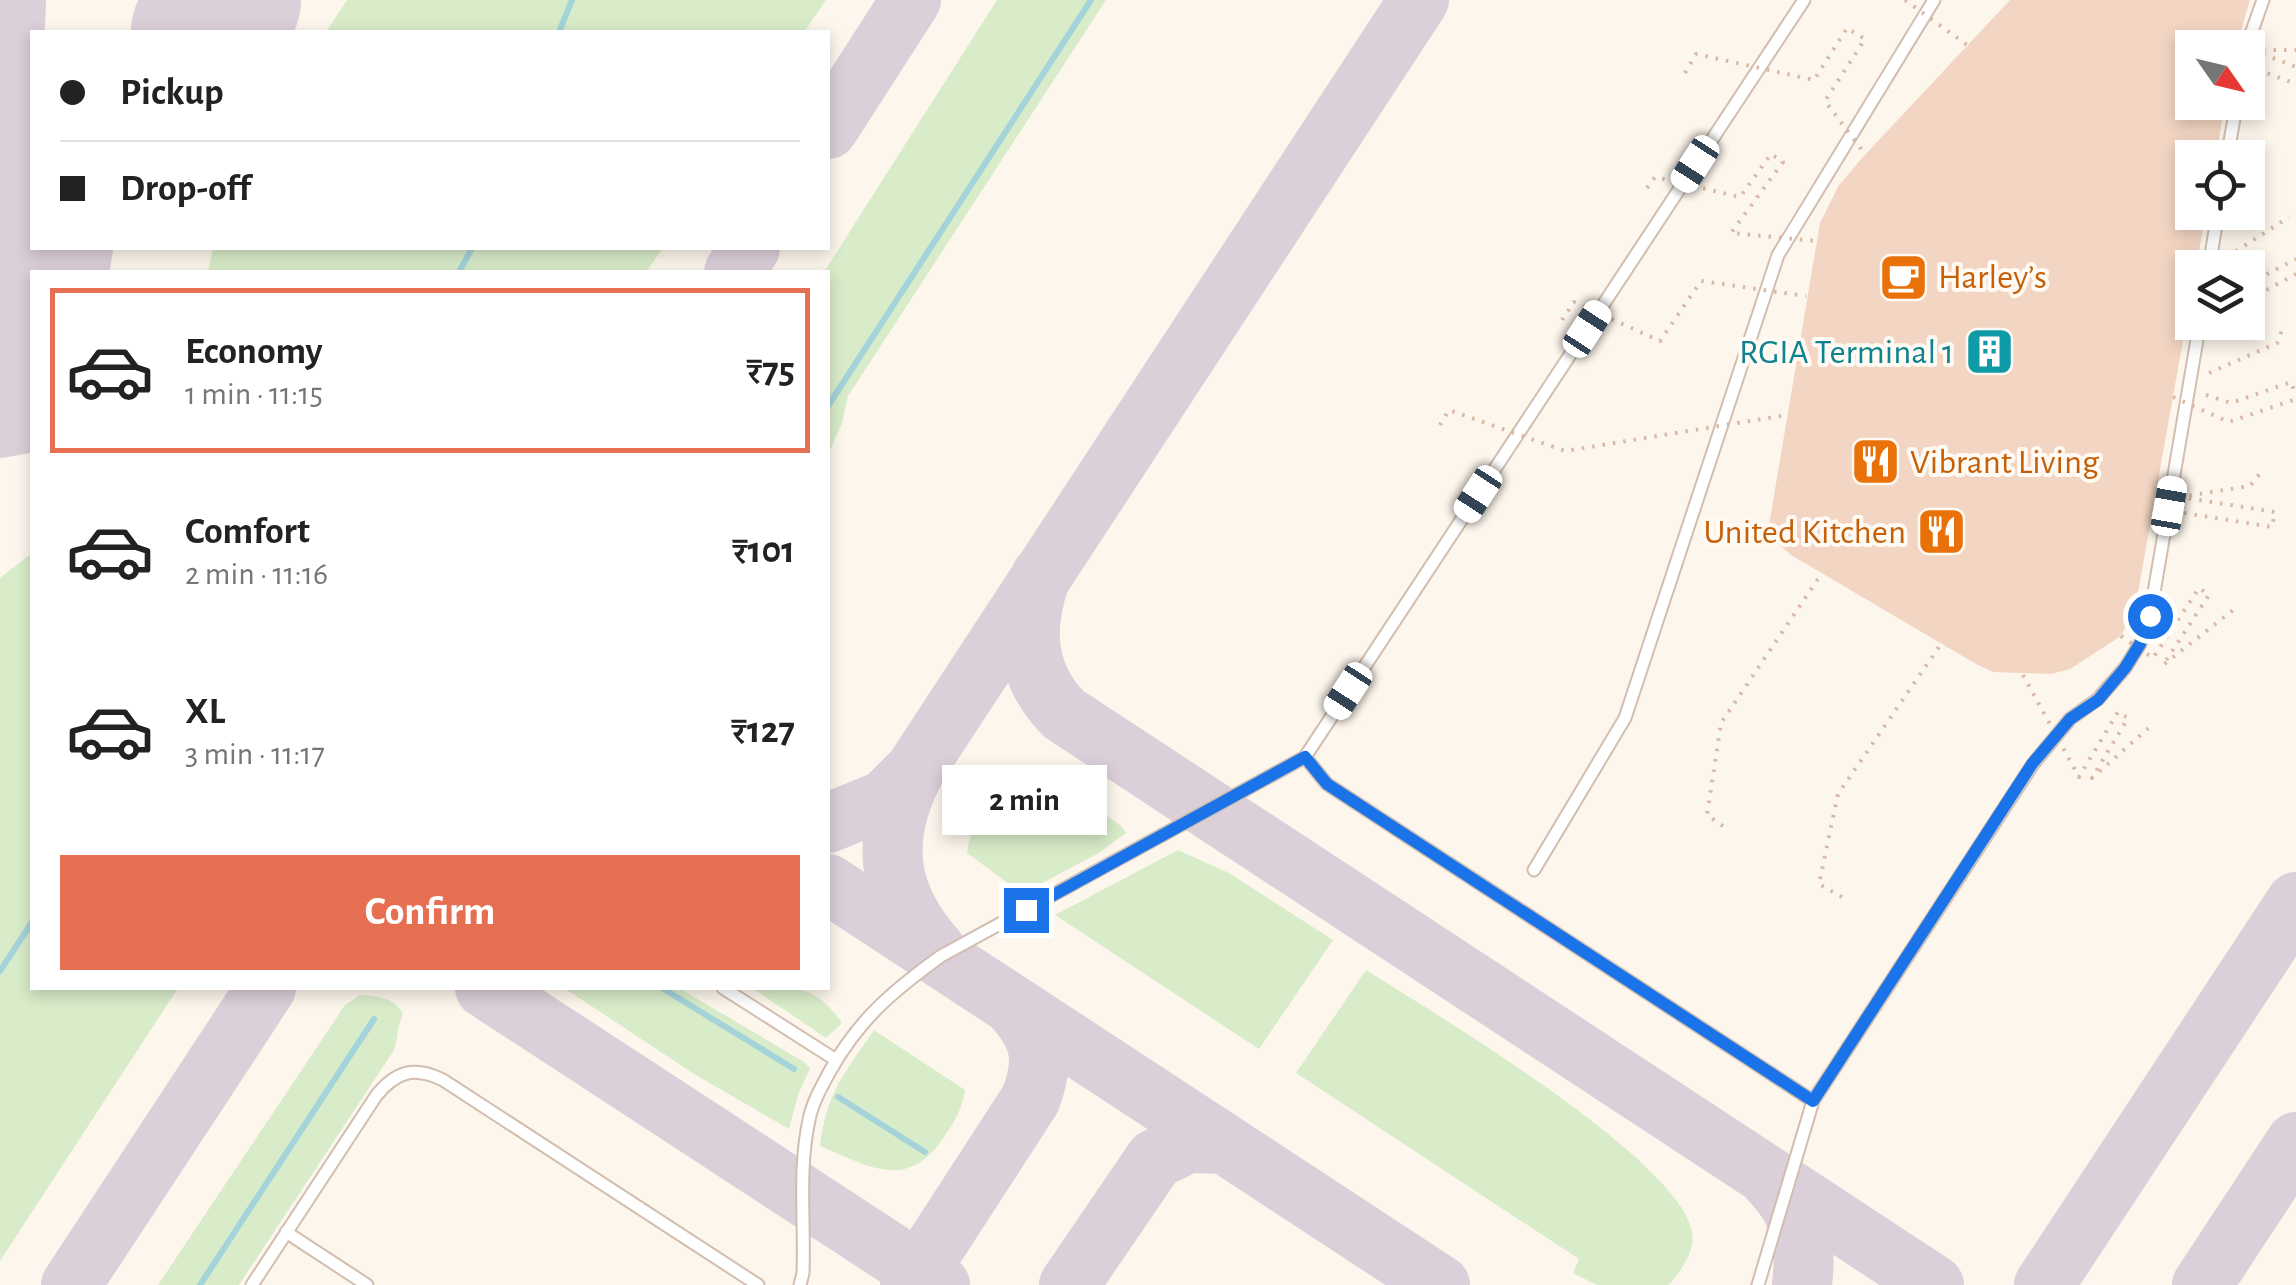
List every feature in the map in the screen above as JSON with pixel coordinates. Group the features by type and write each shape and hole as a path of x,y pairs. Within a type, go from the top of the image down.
{"lane":[{"path":"800,1285 809,1116 836,1060 862,1021 908,979 941,956 1305,757 1804,0"},
{"path":"1534,870 1625,718 1778,255 1934,0"},
{"path":"2253,30 2264,0"},
{"path":"1758,1285 1813,1101 2032,764 2070,719 2098,700 2140,644 2150,616 2197,340"},
{"path":"1305,757 1327,784 1813,1101"},
{"path":"725,990 836,1060"},
{"path":"252,1285 376,1096 396,1076 418,1070 443,1080 758,1285"},
{"path":"286,1232 367,1285"}],"path":[{"path":"1905,0 1967,45"},
{"path":"1685,73 1696,54 1814,80 1847,28 1865,39 1825,101 1865,154"},
{"path":"2296,50 2251,50 2296,67"},
{"path":"2265,72 2296,84"},
{"path":"1647,188 1655,176 1740,197 1771,154 1783,162 1731,233 1816,241"},
{"path":"2236,250 2289,216"},
{"path":"2265,275 2296,258"},
{"path":"2265,291 2296,274"},
{"path":"1562,320 1574,302 1660,341 1701,282 1806,296"},
{"path":"2201,377 2277,343 2282,330"},
{"path":"2173,397 2228,422 2296,398 2291,382 2231,403 2196,392"},
{"path":"1440,425 1449,410 1566,450 1787,416"},
{"path":"2153,508 2272,527 2275,512 2180,497 2250,486 2262,471"},
{"path":"1723,826 1707,816 1720,723 1822,573"},
{"path":"2121,636 2153,658 2199,588 2209,595 2163,666 2237,606"},
{"path":"1842,898 1819,884 1838,794 1941,644"},
{"path":"2023,675 2079,776 2118,712 2128,718 2092,778 2152,724"}],"green space":[{"path":"347,0 826,0 805,30 327,30"},
{"path":"997,0 1106,0 848,396 830,450 830,270 825,270"},
{"path":"213,250 662,250 647,270 208,270"},
{"path":"30,555 30,990 177,990 0,1261 0,578"},
{"path":"1017,784 1094,809 1126,833 1097,854 1027,891 1016,889 967,853 983,812"},
{"path":"1178,850 1229,873 1333,940 1259,1049 1055,915"},
{"path":"1366,970 1549,1089 1644,1165 1676,1201 1692,1231 1690,1253 1669,1285 1597,1285 1573,1273 1579,1259 1296,1073"},
{"path":"567,990 682,990 810,1068 789,1129 694,1074"},
{"path":"755,990 803,991 822,1001 842,1023 826,1038"},
{"path":"360,995 384,998 400,1008 403,1014 394,1050 239,1285 158,1285 345,1005"},
{"path":"874,1030 965,1090 946,1134 932,1152 904,1169 873,1167 820,1146 832,1098"}],"building":[{"name":"RGIA Terminal 1","path":"2010,0 2250,0 2241,30 2175,30 2175,120 2222,120 2219,140 2175,140 2175,230 2203,230 2199,250 2175,250 2175,340 2183,340 2136,604 2121,636 2070,669 2051,674 1993,672 1791,555 1768,531 1820,223 1839,185"}],"waterway":[{"path":"560,30 572,0"},
{"path":"830,403 1091,0"},
{"path":"460,270 471,250"},
{"path":"0,971 30,925"},
{"path":"665,990 794,1069"},
{"path":"200,1285 374,1019"},
{"path":"838,1097 925,1152"}],"taxiway":[{"path":"16,0 6,243 15,291 30,332"},
{"path":"207,30 213,0"},
{"path":"830,126 911,0"},
{"path":"915,770 1419,0"},
{"path":"79,270 83,250"},
{"path":"735,270 749,250"},
{"path":"0,428 30,422"},
{"path":"1041,576 1031,613 1031,649 1041,683 1064,714 1934,1285"},
{"path":"830,822 885,800 915,770 896,818 893,864 906,907 936,950"},
{"path":"830,885 1440,1285"},
{"path":"2044,1285 2296,902"},
{"path":"71,1285 265,990"},
{"path":"488,990 940,1285"},
{"path":"910,1285 1030,1100 1038,1073 1038,1049 1029,1027 1012,1005"},
{"path":"2202,1285 2296,1142"},
{"path":"1069,1285 1155,1159 1188,1143 1225,1144"},
{"path":"1771,1181 1789,1204 1800,1229 1802,1285"}],"runway":[{"path":"206,30 227,0"},
{"path":"0,348 30,301"}],"place":[{"name":"Harley’s","path":"1903,277"},
{"name":"RGIA Terminal 1","path":"1989,352"},
{"name":"Vibrant Living","path":"1875,462"},
{"name":"United Kitchen","path":"1941,532"}],"route":[{"path":"1026,910 1305,757 1327,784 1813,1101 2032,764 2070,719 2098,700 2125,668 2140,644 2150,616"}]}
